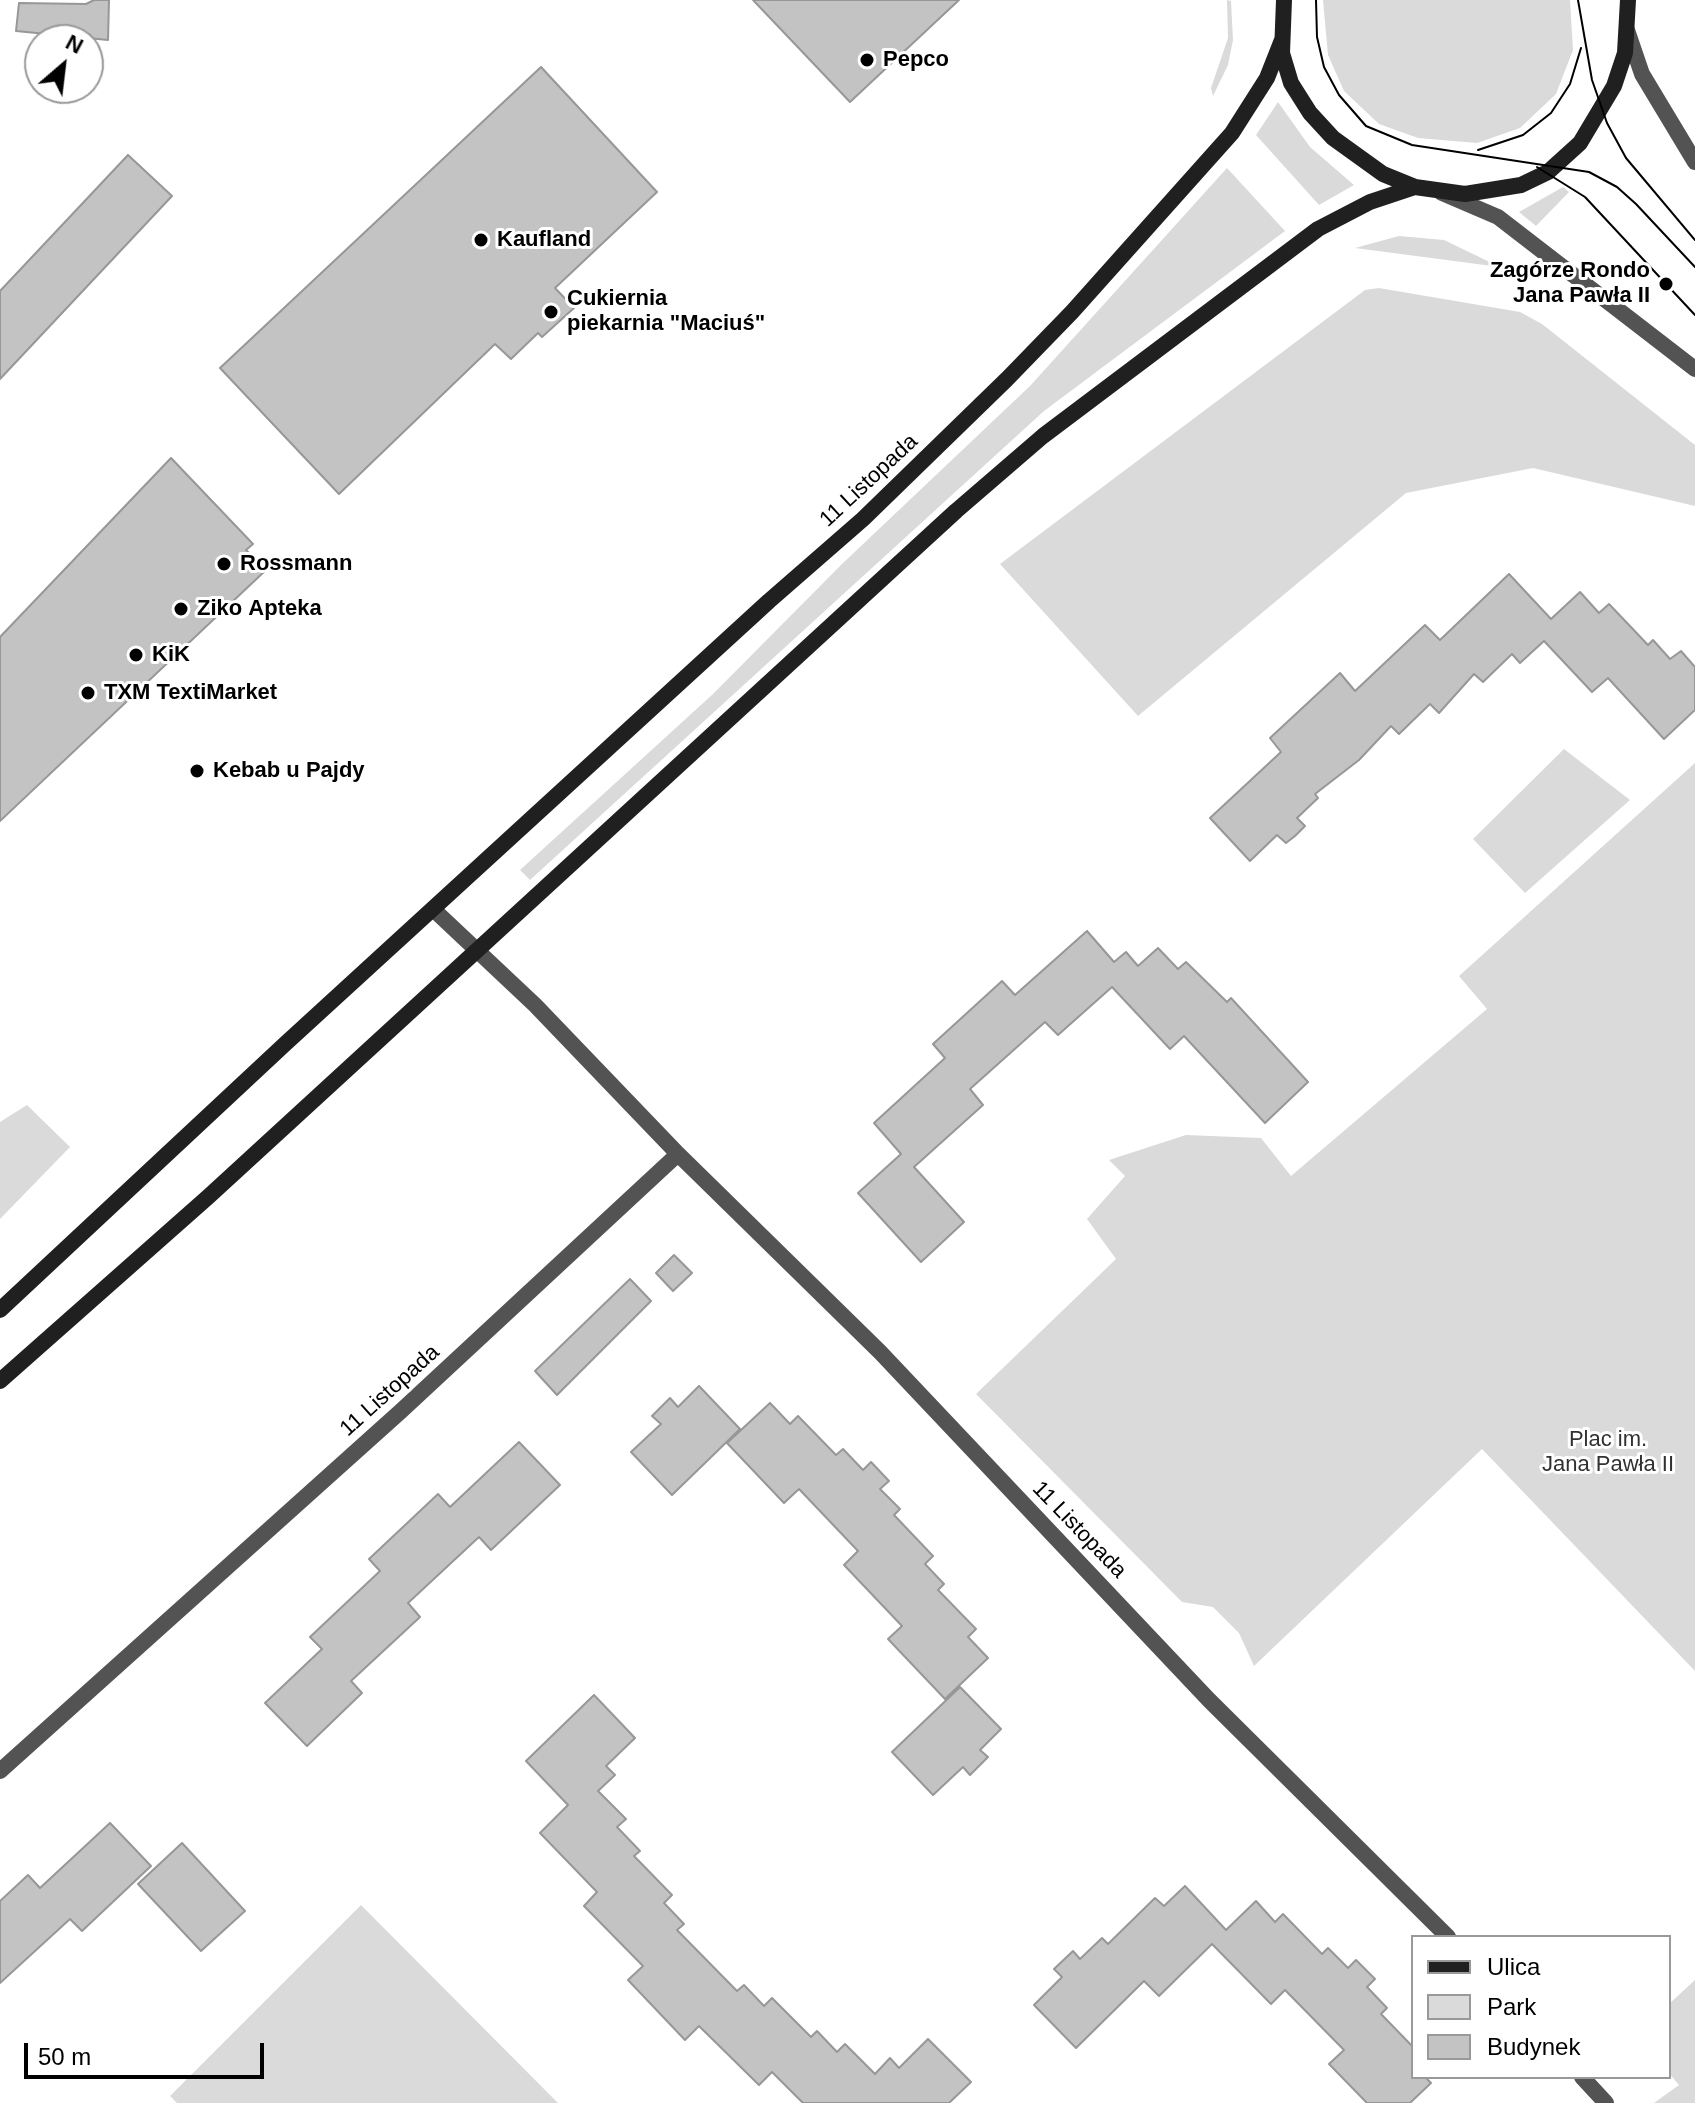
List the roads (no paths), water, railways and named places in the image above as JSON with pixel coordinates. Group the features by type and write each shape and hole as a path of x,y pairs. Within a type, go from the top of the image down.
{"main road":[{"path":"1282,2 1282,40 1291,83 1310,113 1356,157 1383,174 1415,187 1440,192 1499,190 1521,185 1557,165 1580,143 1602,112 1621,64 1628,0"},
{"name":"11 Listopada","path":"0,1310 769,601 863,519 1072,312 1232,133 1267,78 1282,40"},
{"path":"0,1381 478,951 956,511 1043,436 1318,229 1370,202 1415,187"}],"street":[{"path":"1627,30 1642,74 1695,162"},
{"path":"1440,192 1498,217 1695,369"},
{"name":"11 Listopada","path":"433,909 880,1352 1209,1700 1446,1935"},
{"name":"11 Listopada","path":"0,1771 401,1411 678,1154"},
{"path":"1584,2079 1606,2103"}],"tram line":[{"path":"1316,0 1317,37 1324,67 1339,95 1366,126 1412,145 1589,172 1617,187 1636,204 1695,267"},
{"path":"1578,0 1592,80 1607,123 1626,158 1695,240"},
{"path":"1478,150 1523,135 1551,113 1570,84 1581,48"},
{"path":"1537,167 1585,197 1695,315"}],"place":[{"name":"Pepco","path":"867,60"},
{"name":"Kaufland","path":"481,240"},
{"name":"Zagórze Rondo Jana Pawła II","path":"1666,284"},
{"name":"Cukiernia piekarnia \"Maciuś\"","path":"551,312"},
{"name":"Rossmann","path":"224,564"},
{"name":"Ziko Apteka","path":"181,609"},
{"name":"KiK","path":"136,655"},
{"name":"TXM TextiMarket","path":"88,693"},
{"name":"Kebab u Pajdy","path":"197,771"}],"park label":[{"name":"Plac im. Jana Pawła II","path":"1608,1452"}]}
